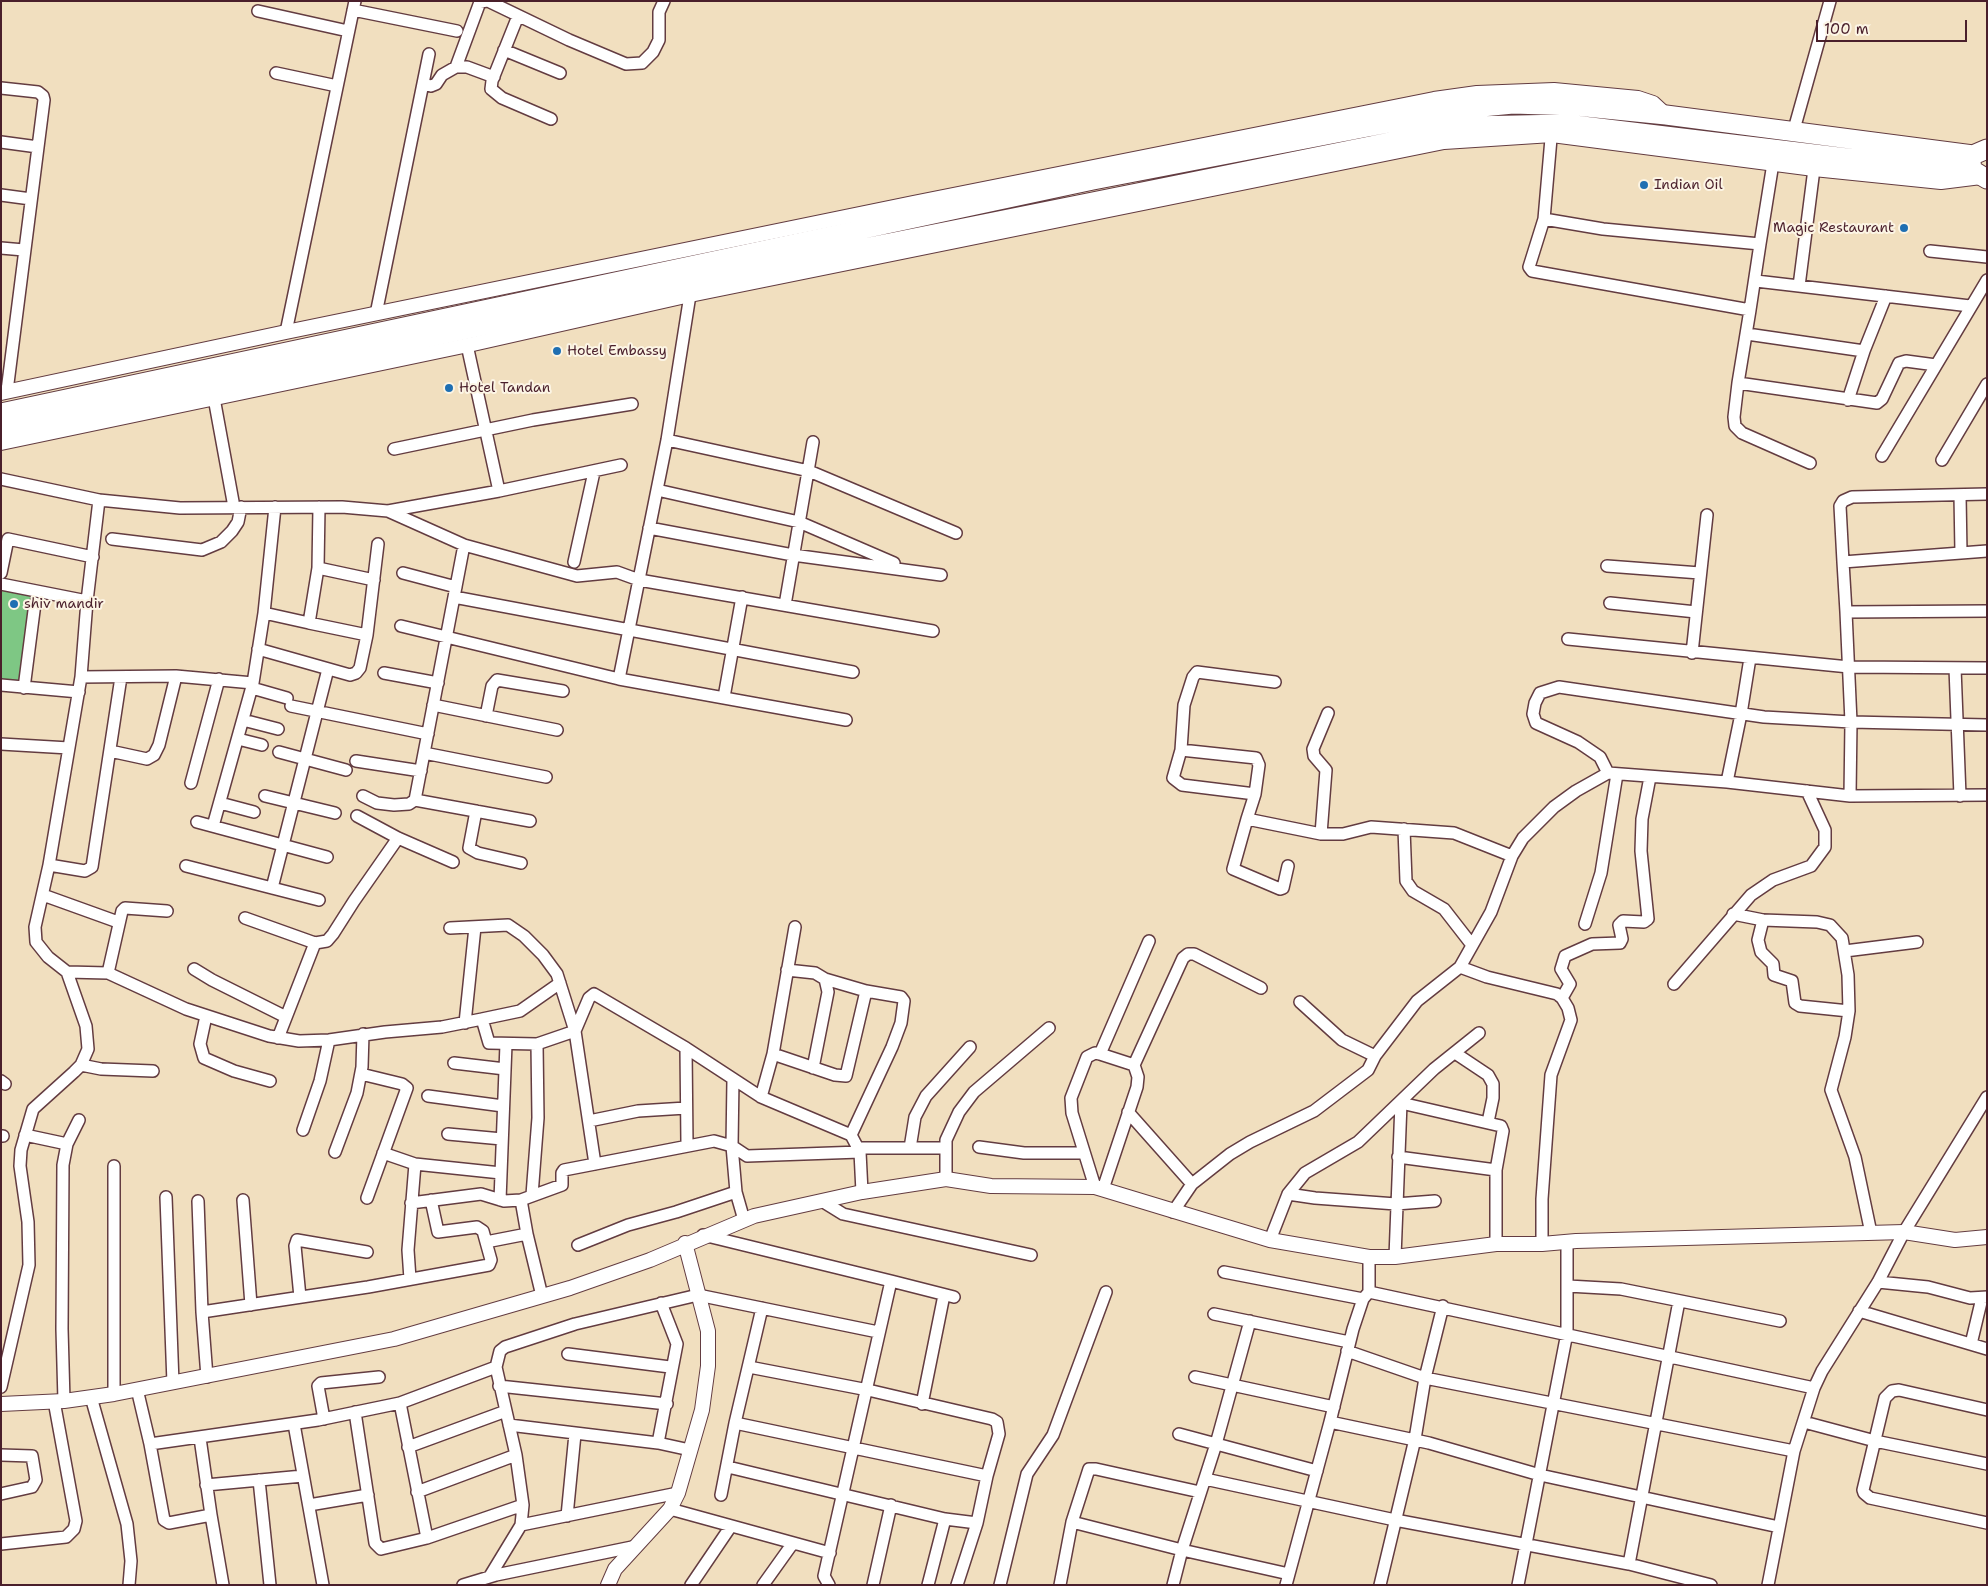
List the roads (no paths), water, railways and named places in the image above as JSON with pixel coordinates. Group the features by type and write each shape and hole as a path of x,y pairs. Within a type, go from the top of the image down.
{"main road":[{"path":"1,413 1093,180 1461,109 1513,104 1576,106 1666,115 1793,133 1980,166"},
{"path":"1,429 547,312 1469,126 1552,129 1774,156 1980,166"}],"street":[{"path":"456,67 480,2 488,2 626,64 642,64 653,52 659,40 659,12 664,1"},
{"path":"1793,133 1830,1"},
{"path":"286,332 354,6 457,32"},
{"path":"258,11 348,31"},
{"path":"518,16 491,89 495,94 552,119"},
{"path":"504,50 560,73"},
{"path":"376,314 429,54"},
{"path":"423,84 431,86 436,84 442,75 456,67 466,67 494,78"},
{"path":"276,73 337,86"},
{"path":"1,88 38,92 43,96 38,146 4,392 286,332 1297,125 1460,95 1554,90 1591,93 1638,98 1653,103 1666,115"},
{"path":"1,443 467,345 690,295 1444,142 1552,129 1544,219 1529,267 1532,272 1750,310"},
{"path":"1,142 38,146"},
{"path":"1810,463 1742,433 1736,426 1734,417 1774,156 1814,169 1942,182 1980,166"},
{"path":"1800,286 1814,169"},
{"path":"1,195 31,199"},
{"path":"1544,219 1603,229 1760,244"},
{"path":"1,248 24,250"},
{"path":"1930,251 1987,257"},
{"path":"1882,456 1987,280"},
{"path":"1756,281 1970,306"},
{"path":"619,680 667,440 690,295"},
{"path":"1848,400 1864,351 1886,296"},
{"path":"1746,334 1864,351"},
{"path":"467,345 499,491"},
{"path":"1738,383 1848,400 1880,402 1899,362 1906,360 1936,364"},
{"path":"1942,460 1987,384"},
{"path":"112,539 202,550 221,542 232,531 238,522 238,507 214,398"},
{"path":"394,449 533,420 632,404"},
{"path":"667,440 809,471 956,533"},
{"path":"785,605 813,442"},
{"path":"1,479 99,500 180,508 319,507 388,511 499,491 622,465"},
{"path":"574,562 594,472"},
{"path":"657,490 799,522 907,569"},
{"path":"1850,796 1851,722 1840,506 1843,501 1852,497 1987,494"},
{"path":"1960,495 1961,553"},
{"path":"1,1387 29,1266 28,1222 20,1166 25,1136 33,1109 77,1068 88,1049 86,1026 67,972 48,957 36,942 35,927 50,865 79,692 99,500"},
{"path":"213,826 252,686 264,613 275,507"},
{"path":"309,623 318,568 319,507"},
{"path":"388,511 464,545 577,576 617,572 639,580 933,631"},
{"path":"1692,653 1706,515"},
{"path":"649,528 793,555 941,575"},
{"path":"1,573 4,539 93,557"},
{"path":"258,649 350,675 356,674 360,668 367,635 378,544"},
{"path":"415,800 464,545"},
{"path":"1843,562 1987,551"},
{"path":"1607,566 1700,573"},
{"path":"318,568 374,580"},
{"path":"402,573 455,592 628,631 732,648 854,672"},
{"path":"1,584 87,601"},
{"path":"724,698 742,598"},
{"path":"24,688 35,603"},
{"path":"1610,603 1696,612"},
{"path":"1846,612 1987,611"},
{"path":"264,613 367,635"},
{"path":"401,626 447,639 619,680 846,720"},
{"path":"1568,639 1692,653 1849,667 1987,668"},
{"path":"1727,782 1750,658"},
{"path":"1955,668 1960,796"},
{"path":"272,888 328,669"},
{"path":"1255,794 1182,785 1176,782 1173,778 1181,750 1184,705 1193,677 1197,672 1275,682"},
{"path":"384,673 438,683"},
{"path":"81,677 176,676 219,679 252,686 318,713 428,734"},
{"path":"110,751 148,759 154,755 159,745 176,676"},
{"path":"50,865 85,870 92,866 120,677"},
{"path":"191,783 219,679"},
{"path":"486,716 492,686 497,680 563,691"},
{"path":"1,685 79,692"},
{"path":"1585,924 1601,873 1613,774 1600,757 1578,742 1536,723 1533,714 1535,703 1540,693 1559,687 1741,714 1851,722 1878,721 1958,726 1987,725"},
{"path":"433,705 557,730"},
{"path":"1321,834 1326,770 1312,753 1328,713"},
{"path":"243,720 278,729"},
{"path":"238,739 262,745"},
{"path":"1,744 69,748"},
{"path":"1181,750 1256,758 1259,765 1255,794 1232,869 1280,889 1283,888 1288,866"},
{"path":"279,752 346,770"},
{"path":"424,753 546,777"},
{"path":"356,761 421,770"},
{"path":"1173,1212 1192,1184 1250,1142 1314,1111 1368,1070 1375,1056 1417,1001 1460,967 1491,912 1512,856 1523,838 1554,807 1576,791 1613,774 1727,782 1850,796 1960,796 1987,794"},
{"path":"1562,998 1570,984 1561,969 1565,956 1592,944 1620,943 1622,939 1619,925 1623,921 1644,922 1648,919 1641,851 1642,819 1650,777"},
{"path":"1674,984 1751,895 1773,880 1812,866 1826,847 1825,830 1808,791"},
{"path":"265,796 335,813"},
{"path":"363,796 377,803 409,804 415,800 530,821"},
{"path":"220,803 254,812"},
{"path":"476,811 469,848 478,853 521,863"},
{"path":"357,816 398,838 453,862"},
{"path":"1247,819 1321,834 1343,834 1371,827 1454,833 1512,856"},
{"path":"197,822 326,857"},
{"path":"1404,829 1406,881 1413,891 1444,909 1472,945"},
{"path":"245,918 315,943 328,941 398,838"},
{"path":"186,866 319,900"},
{"path":"43,895 118,922"},
{"path":"108,973 120,914 125,908 167,911"},
{"path":"1733,914 1763,920 1816,922 1830,926 1842,938 1848,975 1849,1012 1845,1037 1831,1090 1852,1145 1871,1233"},
{"path":"1763,920 1759,947 1761,952 1774,964 1774,975 1792,981 1795,1003 1800,1006 1849,1012"},
{"path":"450,928 508,926 518,931 543,955 557,974 576,1031 595,1164"},
{"path":"465,1023 475,927"},
{"path":"760,1098 773,1054 795,927"},
{"path":"1100,1054 1149,941"},
{"path":"1845,951 1917,942"},
{"path":"281,1039 286,1017 315,943"},
{"path":"1099,1188 1137,1087 1138,1078 1134,1065 1183,958 1188,954 1194,954 1261,988"},
{"path":"1460,967 1487,977 1557,994 1562,998 1570,1020 1552,1075 1542,1199 1542,1244"},
{"path":"194,969 286,1017"},
{"path":"787,970 815,973 825,979 866,991 892,994 901,997 904,1001 901,1022 892,1047 851,1135"},
{"path":"67,972 108,973 186,1010 281,1039 299,1041 328,1040 364,1034 442,1027 520,1011 560,984"},
{"path":"813,1068 828,992 825,979"},
{"path":"773,1054 813,1068 846,1076 866,991"},
{"path":"576,1031 589,998 594,994 686,1048 760,1098 851,1135 859,1150 862,1192"},
{"path":"1300,1002 1342,1040 1375,1056"},
{"path":"206,1016 200,1044 204,1058 234,1071 270,1080"},
{"path":"482,1019 487,1042 537,1044 576,1031"},
{"path":"946,1179 944,1148 952,1122 974,1092 1049,1028"},
{"path":"1270,1240 1288,1194 1306,1173 1358,1142 1401,1103 1434,1069 1479,1033"},
{"path":"335,1152 357,1093 361,1074 364,1034"},
{"path":"303,1130 320,1081 328,1040"},
{"path":"500,1200 506,1044"},
{"path":"537,1044 538,1118 526,1197 527,1234 542,1296"},
{"path":"686,1048 687,1144"},
{"path":"910,1148 915,1117 926,1096 970,1048"},
{"path":"1099,1188 1083,1153 1072,1113 1071,1098 1087,1056 1095,1053 1134,1065"},
{"path":"1455,1053 1488,1076 1492,1084 1493,1098 1488,1122"},
{"path":"454,1064 505,1069"},
{"path":"77,1068 153,1071"},
{"path":"361,1074 402,1084 406,1088 367,1198"},
{"path":"733,1079 732,1146 736,1192 744,1220"},
{"path":"428,1096 503,1106"},
{"path":"1768,1585 1794,1451 1814,1388 1822,1371 1878,1282 1904,1232 1987,1097"},
{"path":"1401,1103 1488,1122 1498,1125 1503,1131 1496,1170 1496,1244"},
{"path":"1394,1257 1401,1103"},
{"path":"589,1121 638,1110 686,1108"},
{"path":"1128,1112 1192,1184"},
{"path":"1,1544 66,1537 74,1529 76,1521 59,1401 63,1165 66,1144 79,1120"},
{"path":"448,1134 502,1139"},
{"path":"25,1136 66,1144"},
{"path":"411,1203 482,1194 500,1200 526,1197 562,1185 562,1173 564,1170 687,1144 714,1141 732,1146 747,1156 944,1148"},
{"path":"979,1147 1024,1153 1083,1153"},
{"path":"383,1153 415,1164 501,1173"},
{"path":"1398,1157 1496,1170"},
{"path":"410,1279 408,1250 415,1164"},
{"path":"114,1166 114,1394"},
{"path":"1,1404 59,1401 114,1394 394,1339 542,1296 650,1260 685,1243 744,1220 862,1192 946,1179 991,1186 1099,1188 1270,1240 1368,1258 1394,1257 1496,1244 1904,1232 1955,1240 1987,1238"},
{"path":"578,1244 628,1225 676,1212 736,1192"},
{"path":"1288,1194 1396,1204 1434,1201"},
{"path":"166,1197 173,1383"},
{"path":"243,1200 251,1304"},
{"path":"202,1312 489,1265 491,1260 483,1231 477,1227 438,1232 431,1200"},
{"path":"198,1201 202,1312 208,1377"},
{"path":"822,1201 844,1214 1031,1255"},
{"path":"486,1242 527,1234"},
{"path":"703,1236 949,1296 922,1404"},
{"path":"300,1297 295,1246 297,1240 367,1252"},
{"path":"1518,1585 1567,1333 1567,1242"},
{"path":"608,1585 614,1569 670,1509 678,1493 702,1410 708,1366 708,1331 685,1243"},
{"path":"1072,1522 1182,1550 1287,1580 1334,1407 1348,1347 1366,1295 1368,1258"},
{"path":"1224,1272 1443,1306 1814,1388"},
{"path":"829,1585 824,1576 868,1390 878,1332 891,1281"},
{"path":"1878,1282 1928,1287 1970,1298 1984,1298 1971,1344"},
{"path":"1568,1286 1621,1289 1780,1321"},
{"path":"1000,1585 1027,1474 1053,1435 1106,1292"},
{"path":"493,1579 521,1525 523,1505 516,1455 496,1368 500,1351 505,1347 575,1324 698,1295 878,1332"},
{"path":"1630,1564 1679,1301"},
{"path":"658,1443 668,1404 677,1344 661,1304"},
{"path":"1380,1585 1415,1440 1425,1378 1443,1306"},
{"path":"721,1495 728,1467 735,1423 762,1308"},
{"path":"1859,1311 1987,1349"},
{"path":"1214,1314 1250,1321 1348,1347 1425,1378 1794,1451"},
{"path":"1173,1585 1182,1550 1216,1444 1250,1321"},
{"path":"568,1354 666,1365 672,1370"},
{"path":"749,1367 868,1390 992,1419 997,1422 999,1434 987,1476 977,1523 957,1585"},
{"path":"150,1444 294,1424 400,1403 496,1368"},
{"path":"1195,1377 1334,1407"},
{"path":"324,1419 318,1386 321,1383 379,1378"},
{"path":"499,1386 668,1404"},
{"path":"137,1389 150,1444 164,1520 168,1523 211,1515"},
{"path":"1987,1410 1899,1390 1892,1391 1885,1398 1863,1490 1867,1496 1987,1523"},
{"path":"91,1397 127,1524 131,1561 129,1585"},
{"path":"400,1403 427,1538"},
{"path":"408,1446 506,1411"},
{"path":"356,1412 375,1543 381,1549 427,1538 523,1505"},
{"path":"1330,1422 1415,1440 1540,1475 1779,1527"},
{"path":"1804,1422 1875,1441 1987,1464"},
{"path":"735,1423 854,1446 987,1476"},
{"path":"294,1424 323,1585"},
{"path":"510,1425 658,1443 690,1450"},
{"path":"567,1516 575,1434"},
{"path":"1179,1434 1317,1471"},
{"path":"200,1438 223,1585"},
{"path":"1,1454 32,1456 36,1480 34,1486 1,1494"},
{"path":"417,1492 516,1455"},
{"path":"728,1467 844,1493 945,1519 977,1523"},
{"path":"1062,1584 1072,1522 1089,1470 1096,1469 1200,1492"},
{"path":"206,1485 303,1476"},
{"path":"1205,1479 1395,1520 1630,1564 1711,1585"},
{"path":"258,1480 270,1585"},
{"path":"521,1525 678,1493"},
{"path":"309,1505 368,1495"},
{"path":"873,1585 892,1505"},
{"path":"670,1509 830,1553"},
{"path":"928,1585 945,1519"},
{"path":"691,1585 731,1526"},
{"path":"763,1585 794,1543"},
{"path":"462,1585 636,1546"}],"place":[{"name":"Indian Oil","path":"1644,185"},
{"name":"Magic Restaurant","path":"1904,228"},
{"name":"Hotel Embassy","path":"557,351"},
{"name":"Hotel Tandan","path":"449,388"},
{"name":"shiv mandir","path":"14,604"}]}
